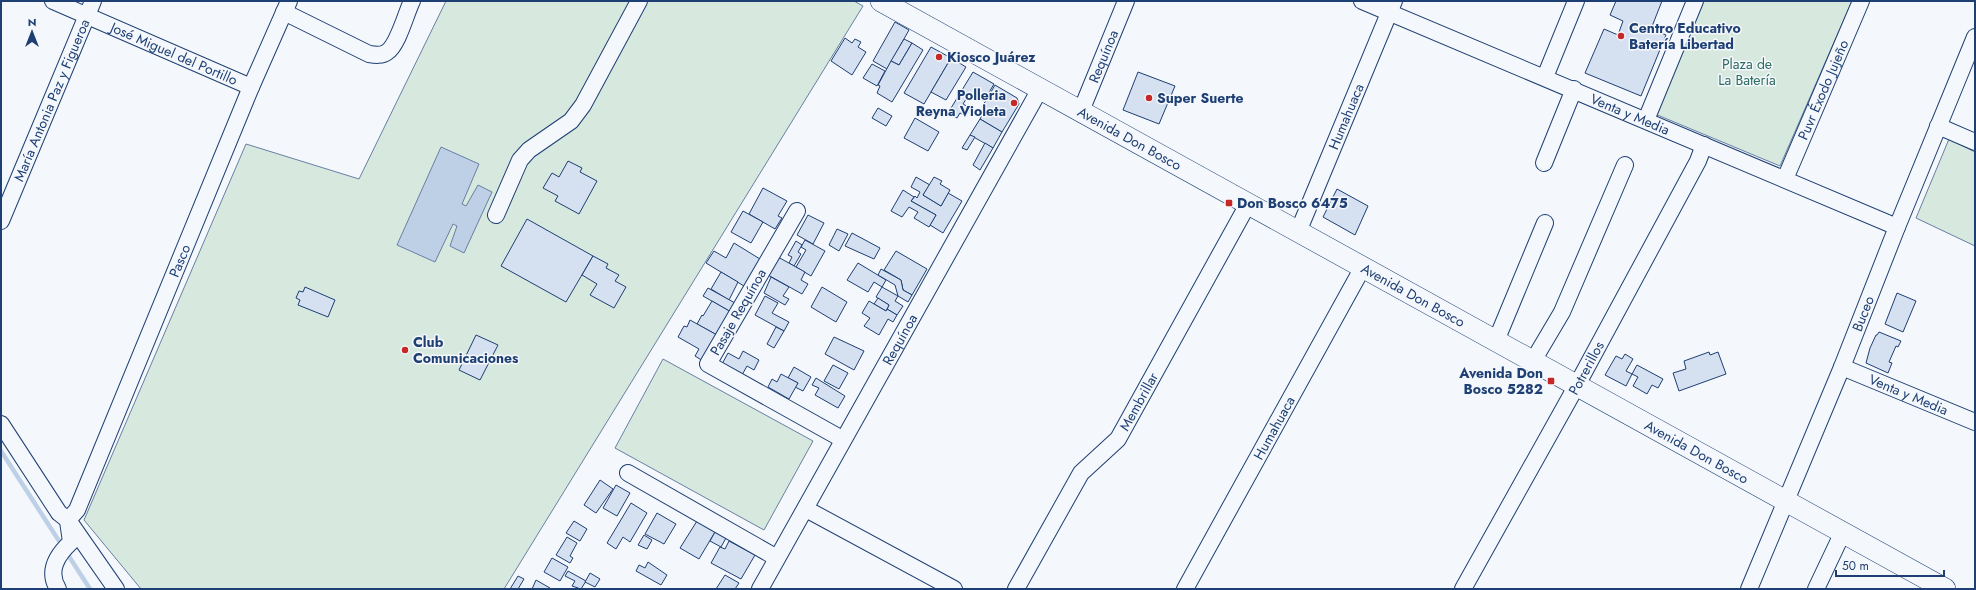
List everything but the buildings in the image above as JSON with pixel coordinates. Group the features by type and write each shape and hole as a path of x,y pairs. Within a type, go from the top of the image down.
{"main road":[{"name":"Avenida Don Bosco","path":"881,1 1945,589"}],"street":[{"name":"José Miguel del Portillo","path":"53,1 251,87"},
{"name":"María Antonia Paz y Figueroa","path":"1,221 94,1"},
{"path":"287,6 369,54 379,55 387,52 394,44 412,1"},
{"path":"496,215 520,160 529,150 571,121 583,106 639,1"},
{"name":"Requínoa","path":"1081,112 1126,1"},
{"name":"Venta y Media","path":"1362,1 1392,6 1545,77 1897,227"},
{"path":"1545,77 1576,1"},
{"path":"1646,120 1695,1"},
{"name":"Puvr Éxodo Jujeño","path":"1785,179 1861,1"},
{"name":"Pasco","path":"68,520 77,510 251,87 287,6"},
{"name":"Humahuaca","path":"1298,232 1392,6"},
{"name":"Buceo","path":"1749,589 1842,368 1897,227 1975,37"},
{"name":"Requínoa","path":"760,589 806,509 842,439 1040,89"},
{"path":"1544,163 1574,89"},
{"path":"1938,126 1975,142"},
{"name":"Potrerillos","path":"1463,589 1577,386 1698,161 1704,144"},
{"path":"1533,361 1562,312 1625,165"},
{"name":"Membrillar","path":"1016,589 1081,473 1118,439 1248,204"},
{"name":"Pasaje Requínoa","path":"796,211 708,364 842,439"},
{"path":"1496,341 1544,223"},
{"name":"Humahuaca","path":"1186,589 1363,267"},
{"name":"Venta y Media","path":"1842,368 1975,422"},
{"path":"1,424 59,514 68,520 116,589"},
{"path":"628,473 777,558"},
{"path":"806,509 954,589"},
{"path":"58,589 53,572 54,563 64,548 71,542 68,520"},
{"path":"1816,589 1843,532"}],"green space":[{"name":"Club Comunicaciones","path":"446,1 854,1 863,6 504,589 141,589 84,520 246,144 359,179"},
{"name":"Plaza de La Batería","path":"1703,1 1852,1 1780,166 1655,114"},
{"path":"1949,139 1975,152 1975,246 1916,218"},
{"path":"663,359 813,441 764,530 615,448"}],"water":[{"path":"441,147 479,164 462,204 466,206 478,185 492,192 464,253 450,246 457,226 453,224 435,262 397,245"}],"waterway":[{"path":"1,451 90,589"}],"place":[{"name":"Centro Educativo Batería Libertad","path":"1621,36"},
{"name":"Kiosco Juárez","path":"939,57"},
{"name":"Super Suerte","path":"1149,98"},
{"name":"Polleria Reyna Violeta","path":"1014,103"},
{"name":"Don Bosco 6475","path":"1229,203"},
{"name":"Club Comunicaciones","path":"405,350"},
{"name":"Avenida Don Bosco 5282","path":"1551,381"}]}
